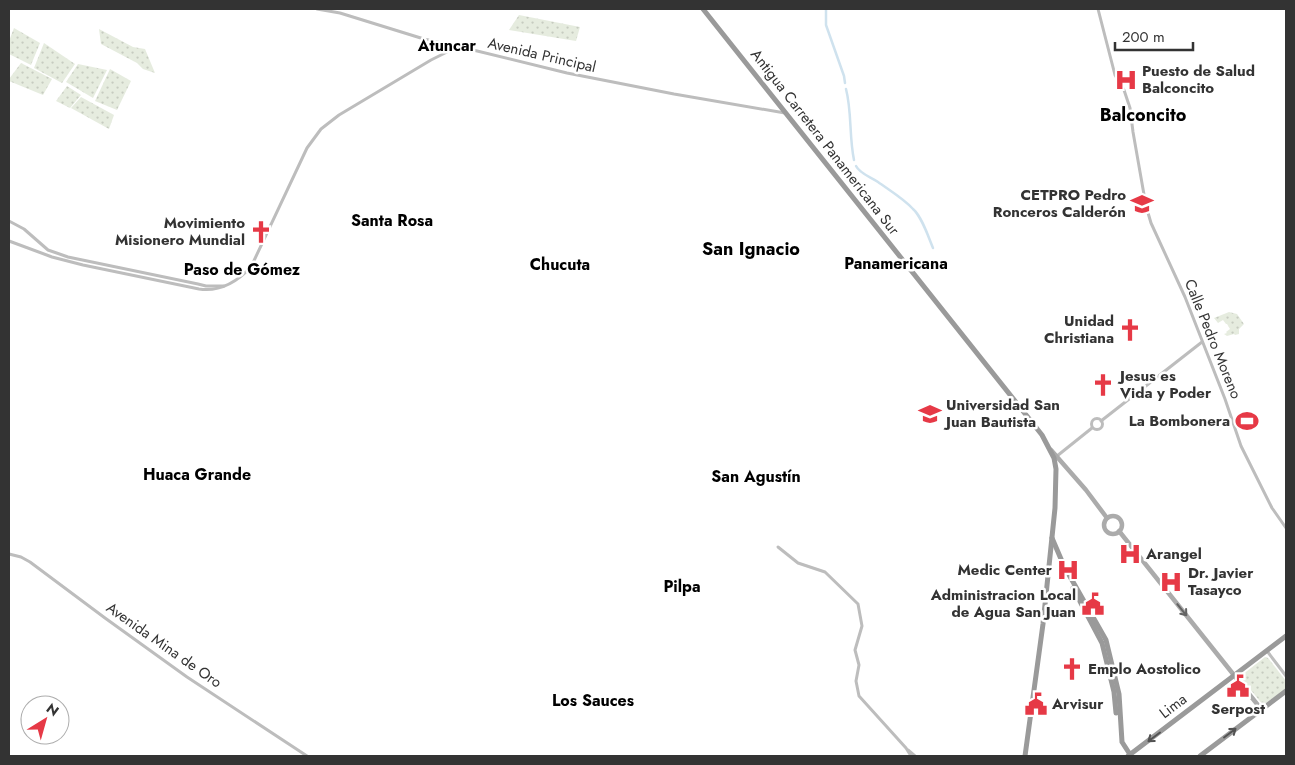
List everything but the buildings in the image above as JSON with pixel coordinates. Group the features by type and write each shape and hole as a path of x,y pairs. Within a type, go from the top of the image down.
{"highway":[{"name":"Antigua Carretera Panamericana Sur","path":"703,9 1042,435 1056,457 1052,540 1025,756"},
{"path":"1052,540 1064,566 1106,640 1118,691 1122,742 1129,756"},
{"name":"Lima","path":"1129,756 1286,636"},
{"path":"1200,756 1286,690"}],"main road":[{"path":"317,9 340,13 424,39 469,49"},
{"name":"Calle Pedro Moreno","path":"1098,9 1115,75 1124,90 1130,108 1146,206 1152,223 1185,297 1241,446 1272,508 1286,528"},
{"path":"447,44 447,52"},
{"name":"Avenida Principal","path":"225,286 251,267 307,148 320,129 338,115 430,60 447,52 469,49 577,75 786,113"},
{"path":"9,221 24,229 48,250 68,257 198,284 225,286"},
{"path":"9,241 83,266 205,290 218,289 225,286"},
{"path":"1101,421 1202,342"},
{"path":"1196,347 1204,346"},
{"path":"1101,421 1098,419 1094,420 1091,424 1092,428 1056,457 1107,518"},
{"path":"1092,428 1100,429 1101,421"},
{"path":"1114,516 1120,520 1122,527 1119,531 1114,533 1106,530 1105,522 1107,518 1114,516"},
{"path":"1119,531 1261,709"},
{"path":"778,547 798,562 825,572 858,604 862,626 855,650 859,665 856,681 857,692 872,711 915,756"},
{"name":"Avenida Mina de Oro","path":"9,554 30,562 187,677 307,756"},
{"path":"1267,651 1286,676"},
{"path":"906,748 911,756"}],"shaded area":[{"path":"519,15 580,27 576,41 509,30"},
{"path":"14,28 40,43 31,65 9,54 9,41"},
{"path":"99,29 133,47 145,49 155,73 143,69 137,63 101,44"},
{"path":"44,43 75,64 62,83 34,68"},
{"path":"21,63 52,79 43,95 9,81"},
{"path":"78,64 107,70 93,98 66,82"},
{"path":"110,69 131,81 117,110 95,101"},
{"path":"67,86 81,95 70,108 56,101"},
{"path":"81,97 114,115 109,129 71,108"},
{"path":"1229,312 1237,314 1244,324 1239,329 1239,334 1227,336 1224,334 1230,329 1227,324 1223,320 1218,323 1214,318"},
{"path":"1265,657 1268,658 1286,681 1286,689 1263,705 1241,678 1242,675"}],"waterway":[{"path":"826,9 826,25 845,83"},
{"path":"846,89 854,160"},
{"path":"856,166 916,212 933,248"}],"place":[{"name":"Puesto de Salud Balconcito","path":"1126,80"},
{"name":"CETPRO Pedro Ronceros Calderón","path":"1142,204"},
{"name":"Movimiento Misionero Mundial","path":"261,232"},
{"name":"Unidad Christiana","path":"1130,330"},
{"name":"Jesus es Vida y Poder","path":"1103,385"},
{"name":"Universidad San Juan Bautista","path":"930,414"},
{"name":"La Bombonera","path":"1247,421"},
{"name":"Arangel","path":"1130,554"},
{"name":"Medic Center","path":"1068,570"},
{"name":"Dr. Javier Tasayco","path":"1171,582"},
{"name":"Administracion Local de Agua San Juan","path":"1093,604"},
{"name":"Emplo Aostolico","path":"1072,669"},
{"name":"Serpost","path":"1238,686"},
{"name":"Arvisur","path":"1036,704"}],"district":[{"name":"Atuncar","path":"447,45"},
{"name":"Balconcito","path":"1143,115"},
{"name":"Santa Rosa","path":"392,220"},
{"name":"San Ignacio","path":"751,249"},
{"name":"Panamericana","path":"896,263"},
{"name":"Chucuta","path":"560,264"},
{"name":"Paso de Gómez","path":"242,269"},
{"name":"Huaca Grande","path":"197,474"},
{"name":"San Agustín","path":"756,476"},
{"name":"Pilpa","path":"682,586"},
{"name":"Los Sauces","path":"593,700"}]}
